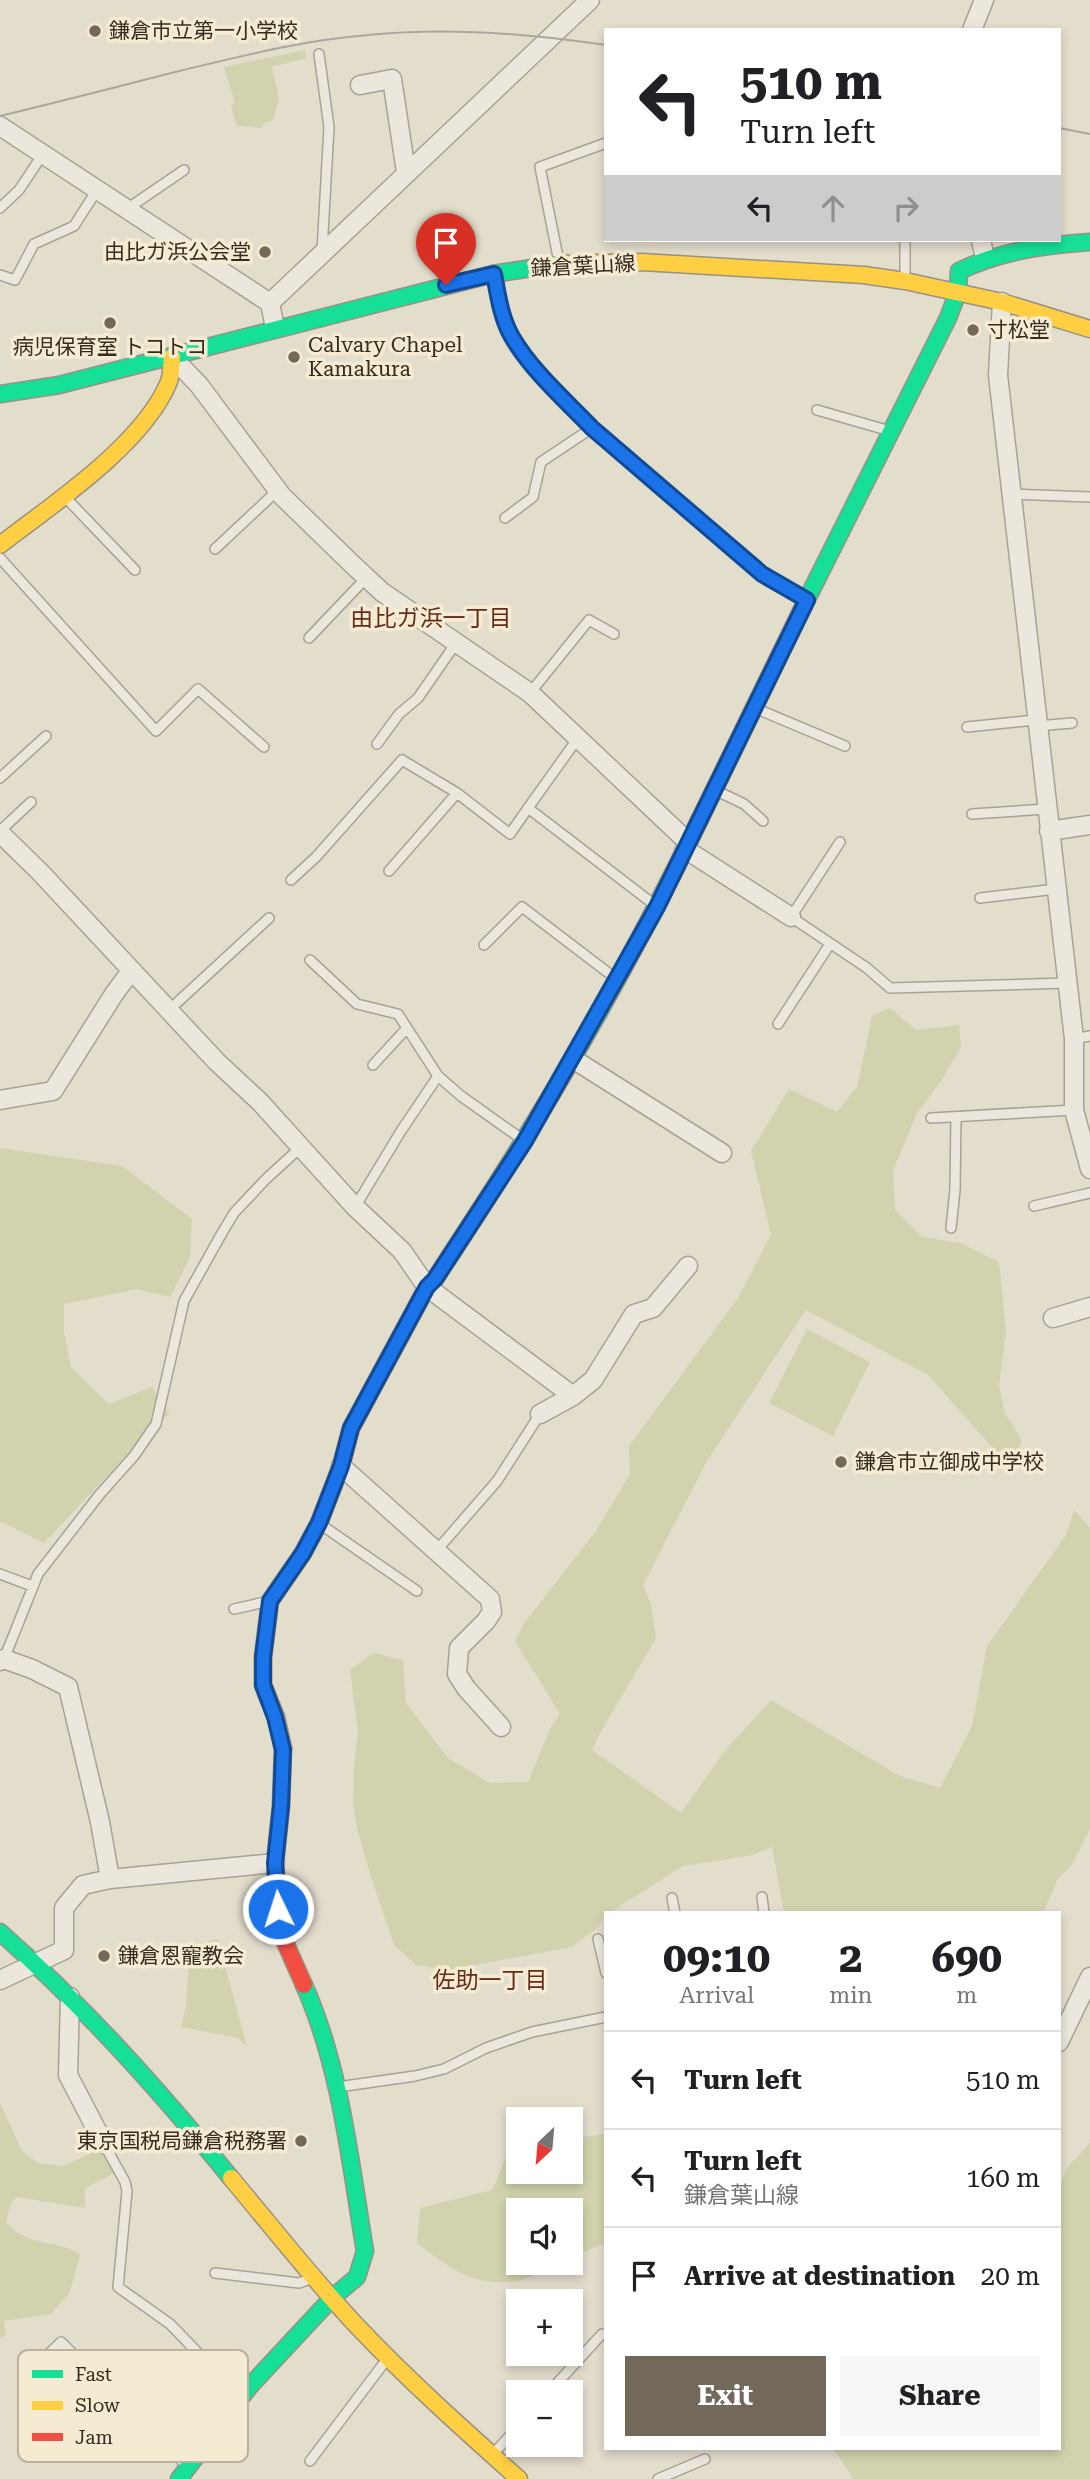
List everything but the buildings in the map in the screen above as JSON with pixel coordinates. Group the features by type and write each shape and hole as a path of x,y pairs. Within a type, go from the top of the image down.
{"street":[{"path":"270,303 590,0"},
{"path":"973,28 985,0"},
{"path":"360,85 392,79 406,172"},
{"path":"0,126 270,303 275,328"},
{"path":"248,2389 332,2298 357,2277 365,2252 337,2087 315,2009 280,1931 275,1863 283,1750 263,1685 263,1657 270,1601 303,1553 319,1523 341,1466 351,1428 427,1287 435,1279 525,1141 657,907 948,318 958,292 959,271 984,247 1090,242"},
{"name":"鎌倉葉山線","path":"0,394 59,385 494,274 559,264 642,262 838,273 905,281 1002,302 1090,329"},
{"path":"1002,302 998,375 1010,494 1067,983 1082,1037 1074,1110 1087,1148 1090,1169"},
{"path":"172,356 198,385 278,490 366,578 382,592 530,693 686,846 790,917"},
{"path":"0,545 128,440 156,407 170,380 172,356"},
{"path":"1049,831 1090,825"},
{"path":"0,832 168,1011 302,1146 355,1207 402,1251 427,1287 573,1395"},
{"path":"0,1100 53,1091 131,971"},
{"path":"573,1059 722,1153"},
{"path":"540,1414 593,1380 634,1314 653,1308 688,1266"},
{"path":"1054,1318 1090,1307"},
{"path":"341,1466 490,1600 492,1612 459,1648 457,1674 501,1727"},
{"path":"2,1660 32,1668 68,1687 100,1822 110,1879"},
{"path":"0,1980 64,1950 64,1908 83,1885 110,1879 275,1863"},
{"path":"0,1932 37,1962 131,2060 332,2298 387,2358 519,2479"},
{"path":"1061,2038 1090,1977"},
{"path":"70,1997 68,2075 104,2144"}],"lane":[{"path":"318,54 329,127 322,253"},
{"path":"559,264 540,167 604,144"},
{"path":"0,208 19,190 43,154"},
{"path":"127,209 184,170"},
{"path":"0,275 15,280 34,244 74,226 97,190"},
{"path":"905,242 905,281"},
{"path":"494,274 500,308 511,335 531,363 592,428 762,574 807,600"},
{"path":"817,410 891,432"},
{"path":"505,518 533,496 541,462 592,428"},
{"path":"215,549 278,490"},
{"path":"1010,494 1090,497"},
{"path":"63,495 135,570"},
{"path":"0,558 156,731 198,688 264,747"},
{"path":"309,638 366,578"},
{"path":"530,693 589,620 614,634"},
{"path":"377,744 399,714 418,698 456,643"},
{"path":"754,708 845,747"},
{"path":"967,727 1072,723"},
{"path":"0,778 46,736"},
{"path":"291,880 316,857 402,760 457,793 510,834 578,738"},
{"path":"714,790 744,804 764,821"},
{"path":"389,871 457,793"},
{"path":"0,832 31,802"},
{"path":"528,808 657,907"},
{"path":"972,814 1046,809"},
{"path":"840,842 790,917 866,968 890,988 1067,983"},
{"path":"980,898 1056,889"},
{"path":"484,946 522,907 617,979"},
{"path":"168,1011 269,918"},
{"path":"778,1024 830,944"},
{"path":"310,960 357,1004 398,1014 438,1076 461,1096 525,1141"},
{"path":"373,1065 407,1028"},
{"path":"355,1207 438,1076"},
{"path":"931,1118 1074,1110"},
{"path":"951,1228 955,1190 956,1116"},
{"path":"2,1660 38,1574 100,1494 134,1456 156,1424 184,1301 222,1233 234,1213 302,1146"},
{"path":"1034,1206 1090,1193"},
{"path":"437,1550 497,1481 540,1414"},
{"path":"319,1523 417,1591"},
{"path":"0,1574 32,1586"},
{"path":"234,1609 270,1601"},
{"path":"762,1897 764,1911"},
{"path":"672,1898 675,1911"},
{"path":"597,1939 604,1965"},
{"path":"337,2087 444,2069 486,2048 532,2032 604,2017"},
{"path":"104,2144 125,2182 127,2191 118,2287 170,2324 195,2350"},
{"path":"215,2273 299,2283 315,2278"},
{"path":"560,2380 602,2334"},
{"path":"53,2350 61,2342 68,2350"},
{"path":"310,2461 387,2358"},
{"path":"492,2456 506,2440"},
{"path":"658,2479 705,2459"}],"green space":[{"path":"305,50 306,58 272,67 279,98 273,120 264,123 262,128 237,126 231,106 235,103 224,67"},
{"path":"890,1008 916,1030 959,1025 961,1047 941,1081 917,1113 893,1171 895,1210 922,1237 961,1243 999,1262 1006,1332 999,1385 1005,1413 1022,1441 1016,1457 1005,1462 928,1375 806,1310 707,1461 643,1585 651,1604 656,1638 592,1750 681,1813 727,1748 771,1700 900,1776 940,1788 972,1726 987,1646 1066,1535 1074,1510 1090,1528 1090,1829 1072,1865 1058,1879 1044,1911 784,1911 772,1847 753,1855 683,1866 612,1911 604,1911 604,1918 596,1929 572,1947 447,1970 416,1965 394,1945 357,1828 353,1805 358,1732 350,1670 373,1653 403,1660 406,1703 448,1758 490,1783 528,1782 552,1725 560,1714 515,1641 525,1622 596,1531 630,1474 629,1446 738,1298 771,1235 751,1151 789,1089 837,1112 857,1087 872,1016"},
{"path":"0,1148 122,1166 192,1219 190,1257 170,1297 137,1289 64,1304 64,1331 71,1367 109,1404 152,1387 170,1414 156,1424 44,1543 0,1521"},
{"path":"807,1329 870,1362 833,1436 769,1403"},
{"path":"218,1939 247,2047 238,2038 181,2027 186,2007 190,1945"},
{"path":"0,2103 22,2151 38,2163 63,2166 105,2149 114,2170 111,2175 85,2188 85,2208 17,2197 11,2202 6,2222 15,2230 34,2240 65,2247 80,2255 70,2292 51,2314 4,2321 6,2334 0,2339"},
{"path":"604,2134 604,2243 583,2253 583,2198 506,2198 506,2275 535,2275 526,2279 491,2282 477,2279 453,2269 417,2243 420,2208 492,2190 506,2157 506,2184 583,2184 583,2137"},
{"path":"1090,2143 1090,2479 853,2479 834,2450 1061,2450 1061,2184 1068,2166"}],"tram line":[{"path":"0,116 247,55 344,37 457,31 516,34 604,45"},
{"path":"1061,128 1090,134"}],"traffic: fast":[{"path":"804,605 948,318 958,292 959,271 991,258 1023,250 1090,242"},
{"path":"0,394 59,385 493,274 559,264"},
{"path":"472,1222 592,1025 699,821"},
{"path":"0,1932 62,1990 120,2050 231,2178"},
{"path":"248,2389 332,2298 357,2277 365,2251 336,2082 317,2017 304,1985"},
{"path":"179,2479 192,2462"}],"traffic: slow":[{"path":"559,264 642,262 864,275 1002,302 1090,329"},
{"path":"0,545 94,472 138,430 168,384 172,357"},
{"path":"283,1748 276,1717 263,1685 263,1657 270,1601 303,1553 319,1523 341,1466 351,1428 427,1287 472,1222"},
{"path":"231,2178 356,2325 456,2423 519,2479"}],"traffic: jam":[{"path":"699,821 804,605"},
{"path":"283,1748 275,1863 280,1931 304,1985"}],"place":[{"name":"鎌倉市立第一小学校","path":"95,31"},
{"name":"由比ガ浜公会堂","path":"265,252"},
{"name":"病児保育室 トコトコ","path":"110,323"},
{"name":"寸松堂","path":"973,330"},
{"name":"Calvary Chapel Kamakura","path":"294,357"},
{"name":"鎌倉市立御成中学校","path":"841,1462"},
{"name":"鎌倉恩寵教会","path":"104,1956"},
{"name":"東京国税局鎌倉税務署","path":"301,2141"}],"district":[{"name":"由比ガ浜一丁目","path":"431,618"},
{"name":"佐助一丁目","path":"490,1980"}],"route":[{"path":"278,1909 275,1863 283,1750 263,1685 263,1657 270,1601 303,1553 319,1523 341,1466 351,1428 427,1287 435,1279 525,1141 657,907 807,600 762,574 592,428 531,363 511,335 500,308 494,274 446,285"}]}
